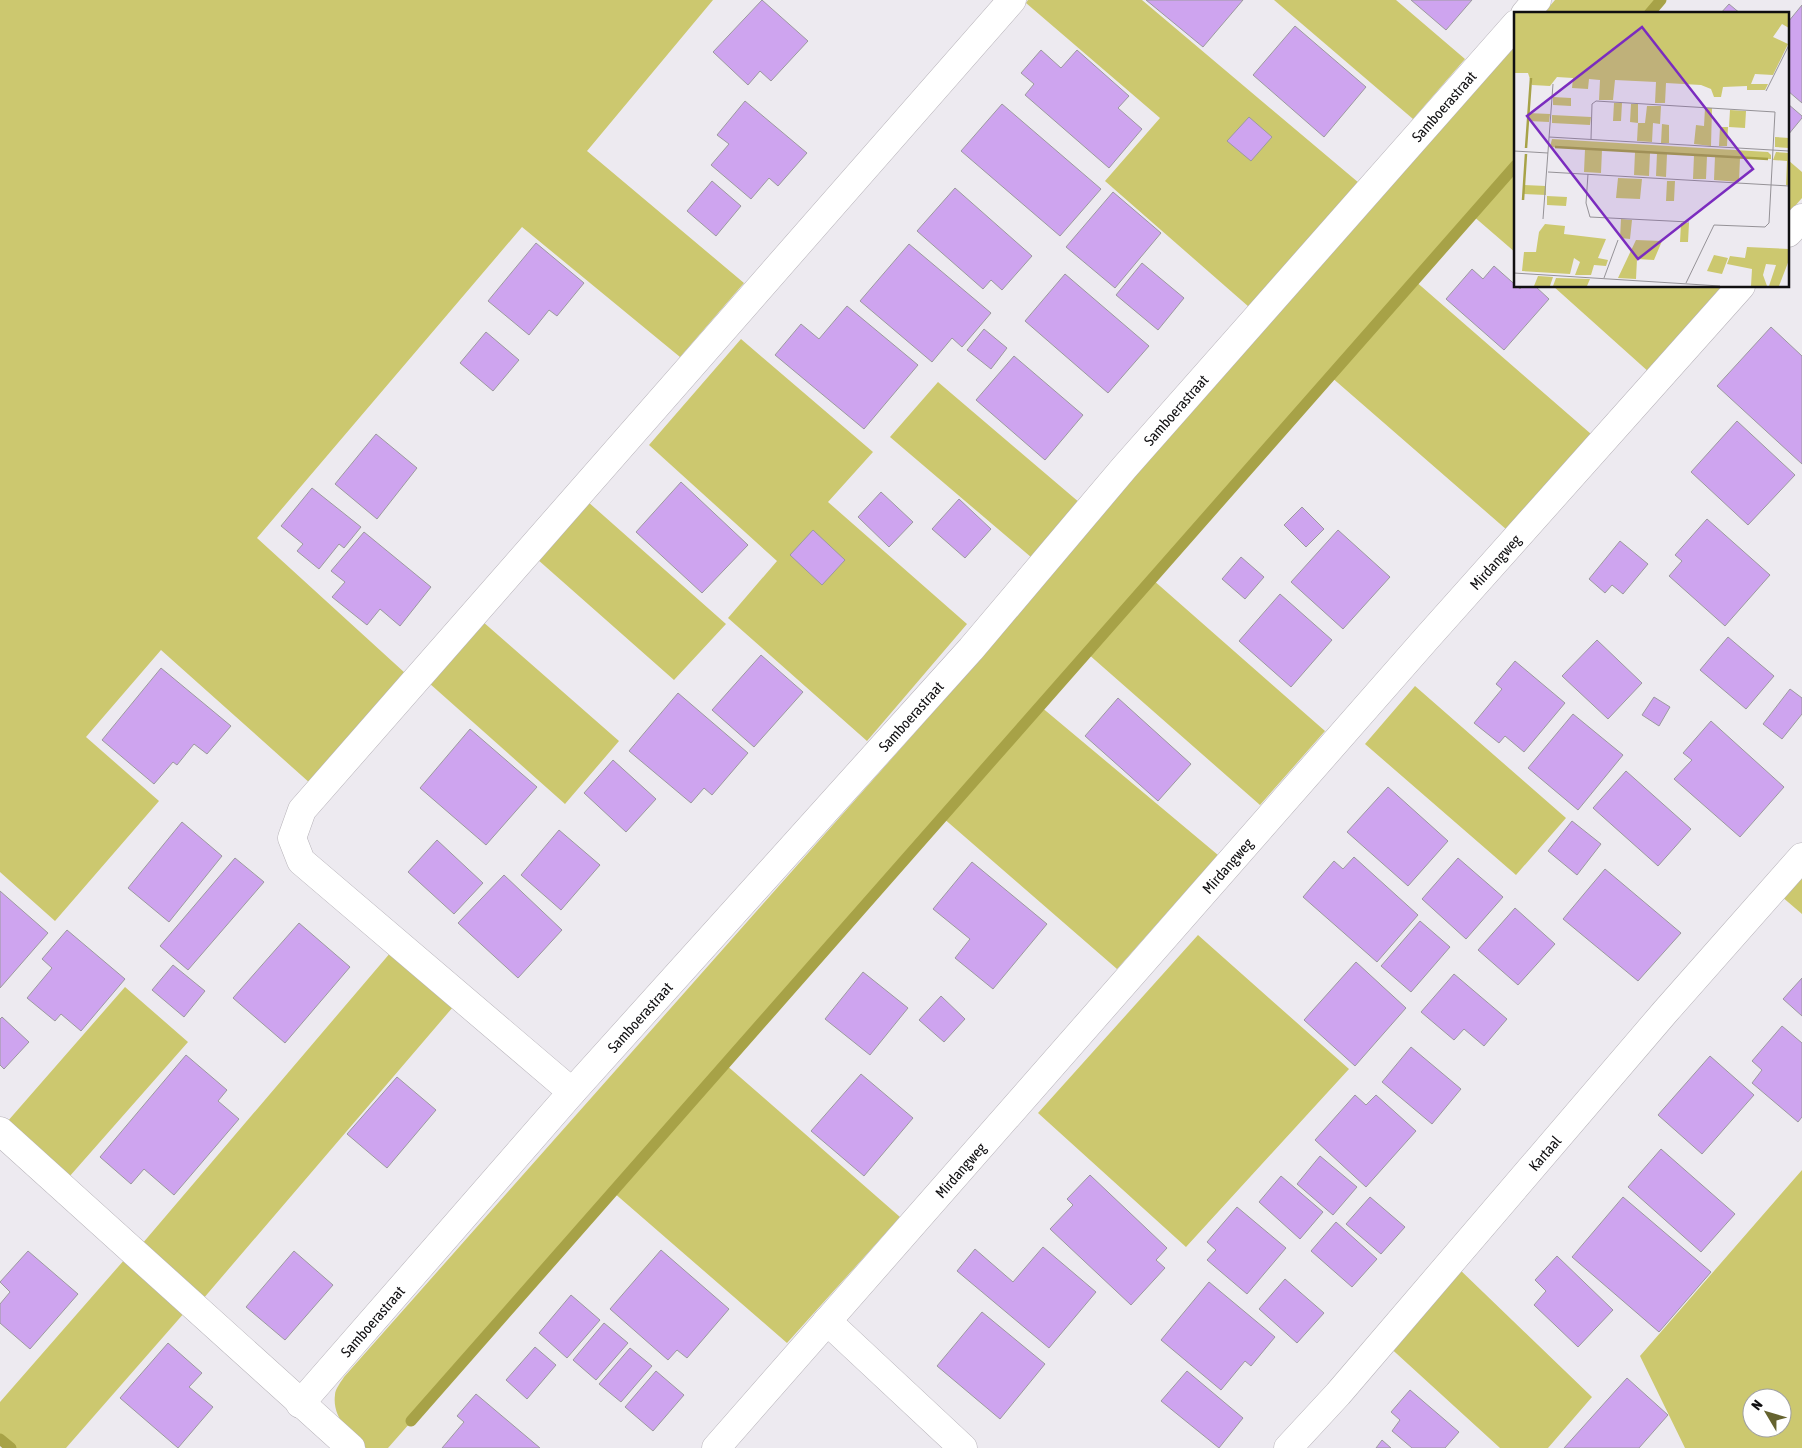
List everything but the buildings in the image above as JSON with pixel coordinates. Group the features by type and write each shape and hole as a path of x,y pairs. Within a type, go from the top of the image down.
{"street":[{"path":"572,1092 300,861 292,838 302,810 1012,0"},
{"path":"1527,12 1537,0"},
{"name":"Samboerastraat","path":"300,1404 572,1092 971,649 1130,460 1514,26"},
{"path":"1790,231 1802,218"},
{"name":"Mirdangweg","path":"716,1448 1426,639 1739,288"},
{"name":"Kartaal","path":"1288,1448 1344,1386 1665,1012 1802,857"},
{"path":"0,1131 300,1404 351,1448"},
{"path":"827,1321 963,1448"}],"shaded area":[{"path":"0,0 713,0 587,151 744,283 680,357 522,227 257,538 405,673 311,784 161,650 86,737 159,801 55,921 0,872"},
{"path":"1028,0 1142,0 1359,183 1249,307 1105,181 1160,118 1026,3"},
{"path":"1274,0 1396,0 1465,59 1413,119"},
{"path":"1555,0 1661,0 1651,12 1545,12"},
{"path":"1514,47 1514,251 1472,215 1414,280 1591,434 1507,530 1330,376 1152,579 1325,731 1260,805 1087,653 1040,706 1218,855 1117,969 942,817 725,1064 900,1217 787,1343 613,1192 388,1448 366,1448 343,1425 336,1411 335,1393 344,1377 980,659 1133,475"},
{"path":"1790,162 1802,172 1802,198 1790,212"},
{"path":"1555,288 1723,288 1650,373"},
{"path":"741,339 873,452 828,502 967,624 867,741 728,618 777,561 649,445"},
{"path":"938,382 1080,503 1032,558 890,437"},
{"path":"587,501 726,624 674,680 537,559"},
{"path":"482,621 619,741 565,804 429,683"},
{"path":"1415,686 1566,818 1516,875 1365,744"},
{"path":"1802,871 1802,914 1781,896"},
{"path":"1198,935 1349,1069 1186,1247 1038,1113"},
{"path":"391,952 453,1007 203,1299 142,1244"},
{"path":"125,987 188,1042 69,1177 7,1122"},
{"path":"1802,1170 1802,1448 1685,1448 1640,1356"},
{"path":"125,1259 185,1312 66,1448 11,1448 0,1439 0,1402"},
{"path":"1456,1266 1592,1397 1548,1448 1500,1448 1385,1343"}],"waterway":[{"path":"1651,12 1661,0"},
{"path":"411,1421 1514,167"},
{"path":"0,1439 11,1448"}]}
